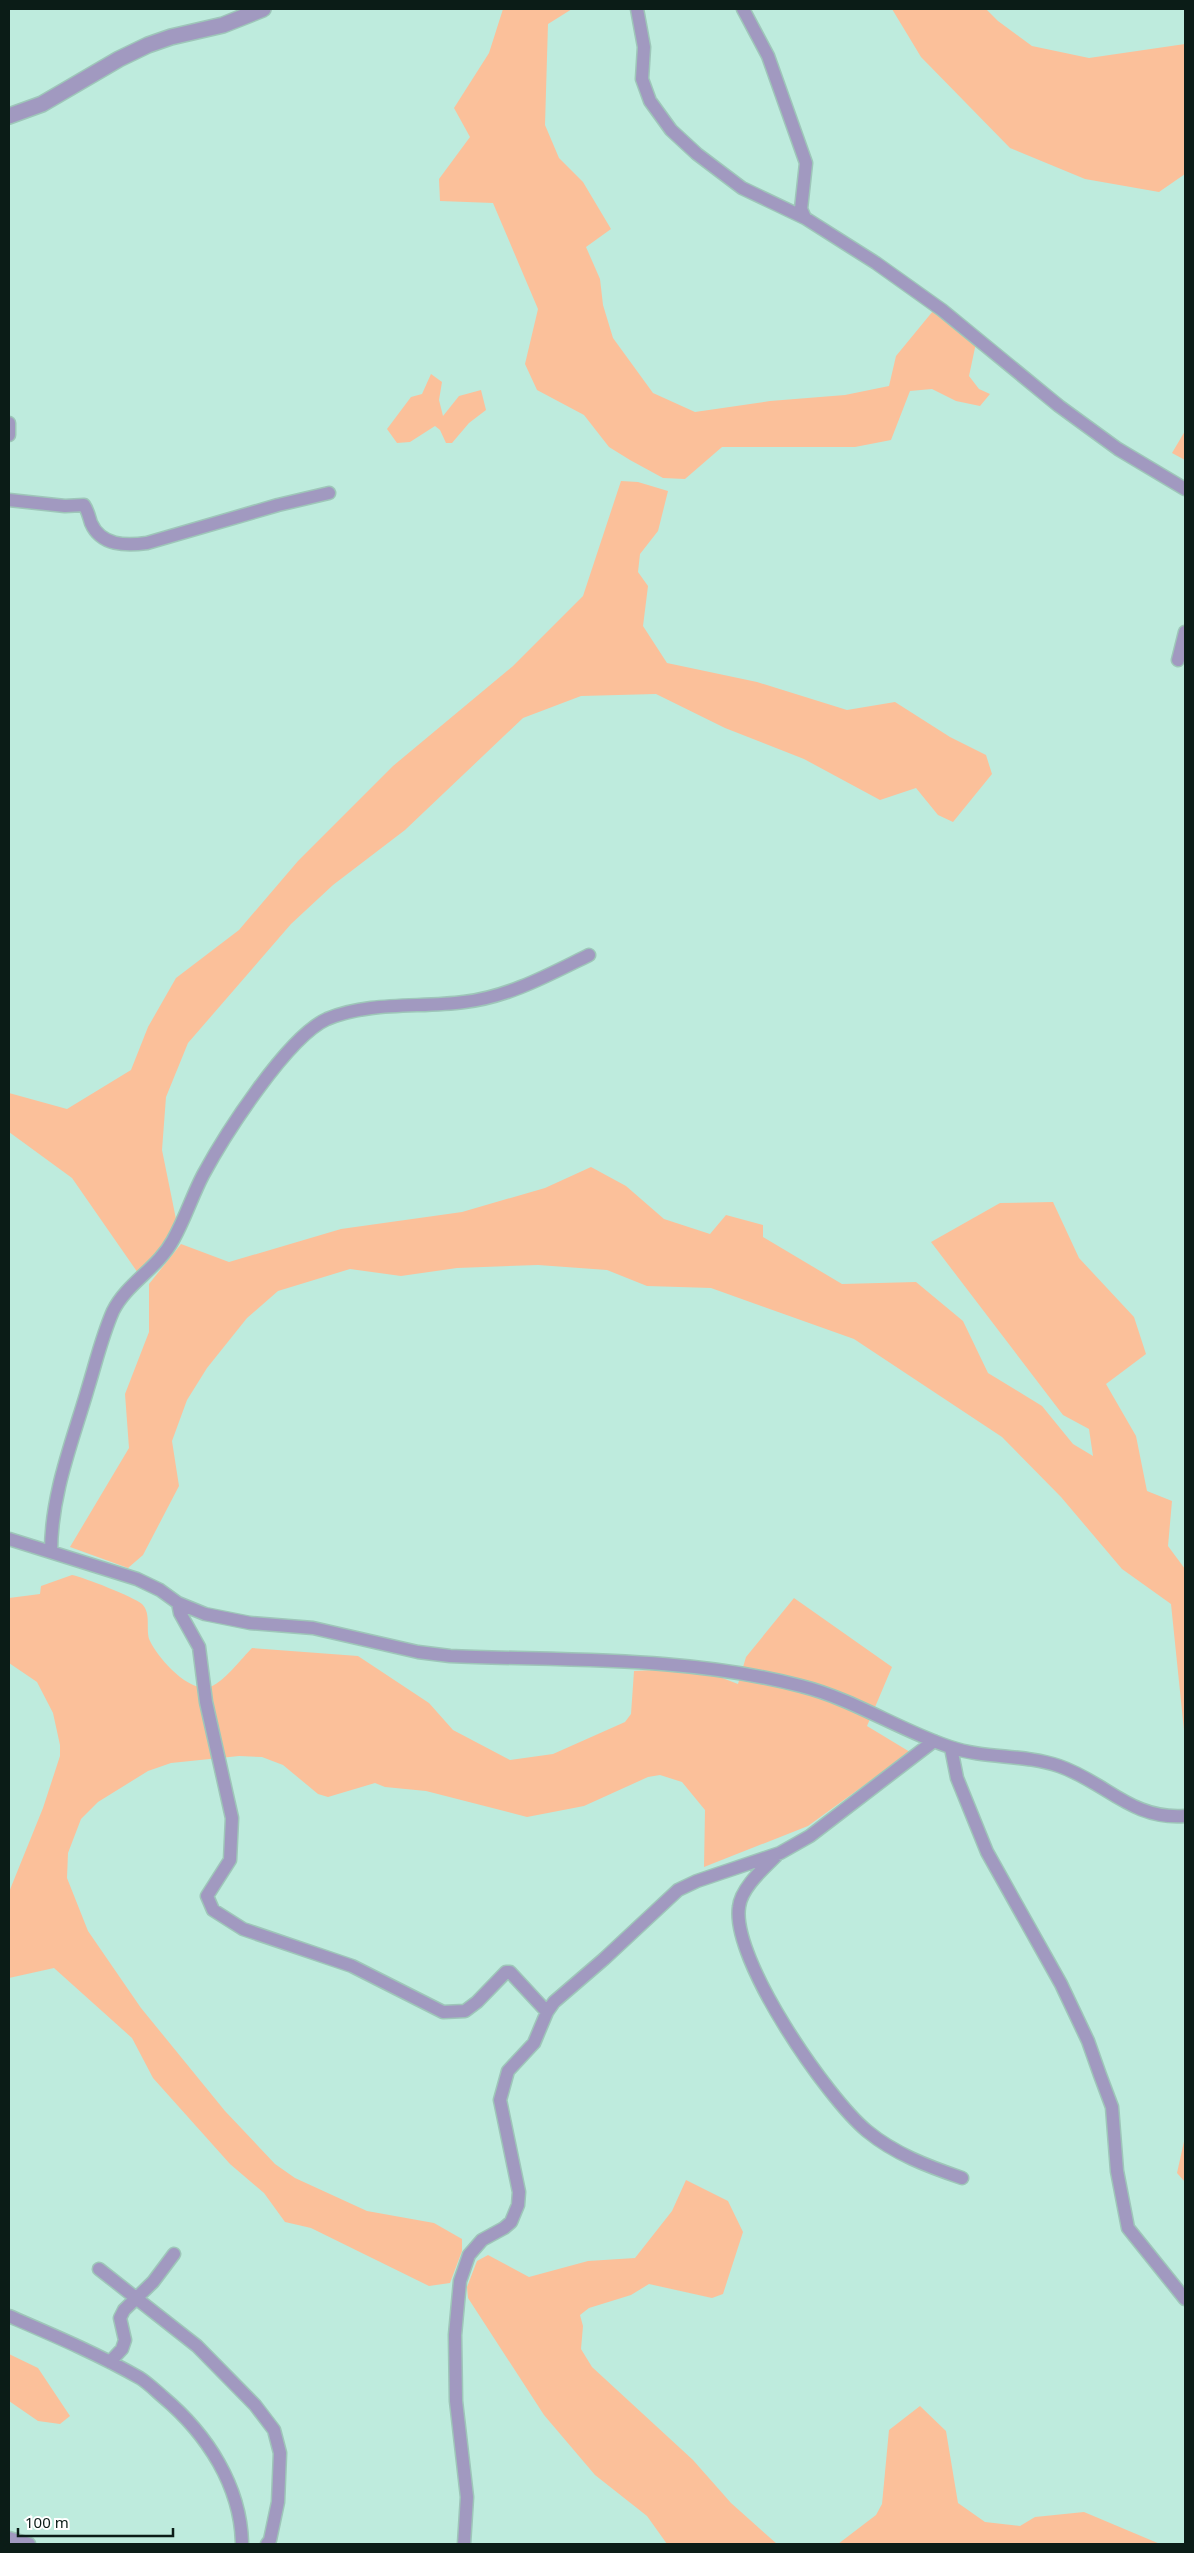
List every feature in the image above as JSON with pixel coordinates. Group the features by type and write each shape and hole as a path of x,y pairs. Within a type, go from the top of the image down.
{"street":[{"path":"9,116 42,104 119,59 148,45 171,37 223,25 263,9"},
{"path":"637,9 644,47 642,79 650,101 671,130 697,154 742,188 805,218 876,263 942,310 1059,406 1118,449 1185,489"},
{"path":"743,9 768,56 806,163 801,209 805,218"},
{"path":"9,423 9,435"},
{"path":"9,500 65,506 84,505 92,525 101,536 114,543 129,545 156,540 278,505 329,493"},
{"path":"1178,660 1185,632"},
{"path":"51,1552 56,1492 100,1347 114,1310 127,1290 160,1258 174,1240 204,1173 238,1119 279,1063 301,1039 326,1020 356,1011 465,1002 497,996 539,980 589,955"},
{"path":"9,1539 137,1578 160,1590 178,1603 205,1614 250,1623 314,1628 418,1652 450,1656 653,1663 747,1675 824,1693 951,1748 1059,1766 1149,1814 1171,1817 1185,1816"},
{"path":"178,1603 180,1613 199,1647 206,1702 232,1818 230,1860 207,1896 213,1910 243,1929 352,1966 443,2012 465,2011 477,2002 506,1972 510,1972 546,2012"},
{"path":"464,2544 467,2497 456,2401 456,2308 460,2281 469,2255 482,2240 511,2222 518,2205 519,2192 500,2100 508,2072 534,2043 546,2012 561,1994 604,1959 678,1890 696,1881 780,1852 810,1836 847,1810 934,1741"},
{"path":"951,1748 957,1778 987,1852 1023,1912 1061,1984 1097,2066 1112,2107 1117,2171 1128,2228 1185,2299"},
{"path":"780,1852 747,1889 739,1905 738,1917 750,1958 776,2014 819,2077 866,2130 916,2162 962,2178"},
{"path":"110,2362 122,2349 125,2333 120,2318 135,2297 153,2282 174,2254"},
{"path":"99,2269 197,2346 255,2405 274,2430 280,2453 278,2502 267,2544"},
{"path":"9,2316 110,2362 142,2379 184,2415 210,2449 236,2501 242,2526 242,2544"},
{"path":"9,2538 29,2544"}],"shaded area":[{"path":"503,9 572,9 548,24 545,125 559,158 583,182 611,229 586,247 600,279 603,305 613,338 653,393 695,412 770,401 845,395 889,386 896,356 933,311 976,343 969,376 979,389 990,394 980,406 956,401 932,389 910,391 891,440 855,447 722,447 685,479 663,478 609,447 584,415 537,390 525,364 538,309 493,203 440,201 439,179 470,137 454,108 489,53"},
{"path":"892,9 986,9 998,21 1032,46 1089,58 1185,44 1185,174 1159,192 1085,179 1010,148 921,57"},
{"path":"431,374 442,382 439,400 443,416 459,396 481,390 486,410 469,423 452,443 446,443 440,430 435,426 410,442 397,443 387,429 411,397 422,394"},
{"path":"1185,431 1185,460 1172,453"},
{"path":"621,481 638,482 668,491 658,531 640,554 638,572 648,586 643,626 667,663 757,682 847,710 895,702 950,737 986,755 992,774 953,822 938,815 916,788 880,800 804,759 725,728 656,694 581,696 523,718 405,830 333,885 291,924 188,1043 166,1097 162,1150 177,1224 155,1257 138,1273 72,1178 9,1132 9,1093 67,1109 131,1070 148,1027 176,978 239,930 298,861 393,766 513,666 583,596"},
{"path":"591,1167 626,1186 664,1219 710,1234 726,1215 763,1225 763,1237 842,1284 916,1282 963,1321 988,1373 1042,1406 1073,1444 1093,1456 1089,1429 1063,1415 931,1242 1000,1203 1053,1202 1079,1258 1134,1317 1146,1354 1106,1384 1136,1436 1147,1491 1172,1501 1168,1546 1185,1569 1185,1740 1171,1604 1122,1569 1061,1497 1002,1437 854,1339 711,1288 647,1286 607,1270 538,1265 457,1268 401,1276 350,1269 278,1291 247,1318 207,1368 187,1400 172,1441 179,1486 143,1555 128,1568 70,1547 129,1448 125,1394 149,1332 149,1284 181,1244 229,1262 341,1229 462,1212 545,1188"},
{"path":"72,1575 108,1588 142,1604 147,1612 149,1637 154,1648 168,1666 186,1681 196,1686 205,1688 219,1682 252,1648 358,1656 429,1703 453,1730 510,1760 553,1754 625,1722 631,1714 634,1671 696,1668 738,1684 746,1657 794,1598 892,1667 867,1726 910,1752 808,1826 704,1867 705,1810 682,1782 660,1775 648,1777 584,1806 527,1817 426,1791 385,1787 375,1783 328,1797 318,1794 283,1765 262,1757 239,1756 171,1763 148,1771 98,1802 81,1819 68,1853 67,1878 88,1931 141,2008 225,2111 275,2164 295,2178 367,2211 434,2223 462,2239 462,2251 450,2283 429,2286 311,2228 285,2222 264,2193 230,2164 153,2078 132,2038 54,1968 9,1978 9,1892 43,1808 60,1756 60,1745 53,1713 37,1682 9,1663 9,1598 40,1594 41,1586"},
{"path":"1185,2137 1185,2182 1177,2173"},
{"path":"686,2180 728,2201 743,2232 723,2294 712,2298 649,2284 631,2295 589,2308 580,2315 583,2326 581,2349 592,2367 693,2460 731,2503 777,2544 667,2544 647,2516 595,2475 544,2415 468,2298 467,2287 477,2261 488,2255 529,2277 588,2261 635,2258 672,2211"},
{"path":"9,2354 38,2368 70,2416 60,2424 38,2421 9,2401"},
{"path":"920,2406 946,2431 958,2503 985,2522 1020,2526 1035,2517 1084,2512 1160,2544 838,2544 876,2515 882,2504 889,2430"}]}
